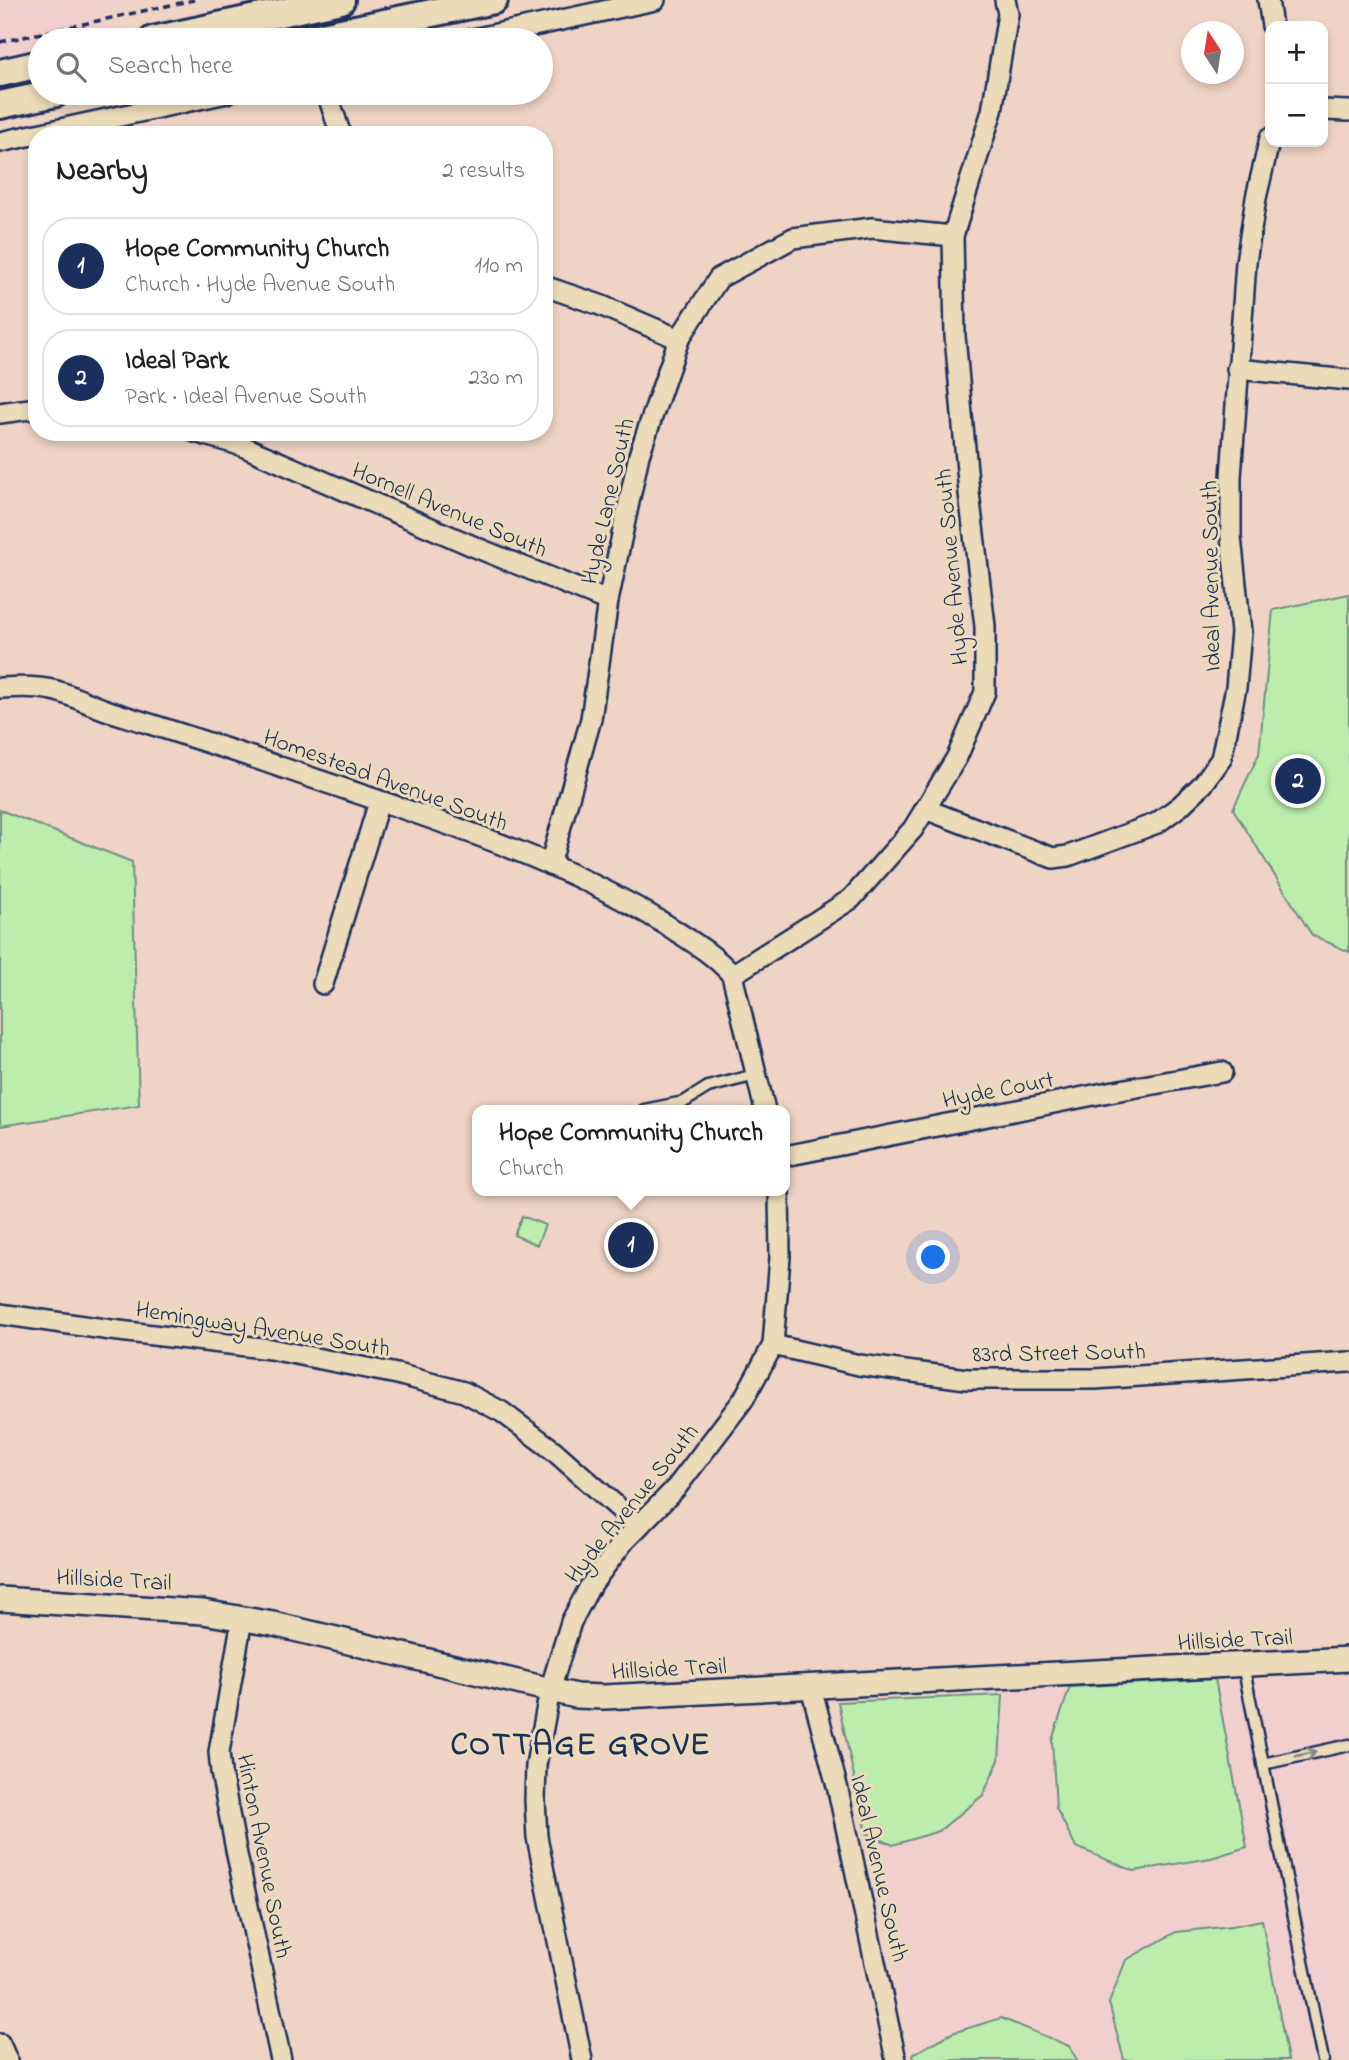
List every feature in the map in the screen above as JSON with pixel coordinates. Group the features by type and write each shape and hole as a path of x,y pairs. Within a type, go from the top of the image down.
{"main road":[{"path":"201,28 293,5 341,0"},
{"path":"360,28 494,0"},
{"path":"0,73 28,67"},
{"path":"0,105 28,99"}],"street":[{"path":"524,28 655,0"},
{"name":"Hyde Avenue South","path":"732,975 851,900 913,830 957,757 985,692 985,626 969,493 955,336 953,236 992,111 1008,14 1006,0"},
{"path":"1268,0 1271,21"},
{"path":"293,5 306,28"},
{"path":"74,126 171,105"},
{"path":"331,105 338,126"},
{"path":"1328,110 1349,111"},
{"path":"0,142 28,136"},
{"name":"Ideal Avenue South","path":"925,809 1053,858 1068,856 1157,823 1203,784 1221,759 1236,688 1241,632 1231,537 1237,369 1246,262 1256,198 1268,147"},
{"name":"Hyde Lane South","path":"550,865 591,719 608,601 639,455 679,339 719,278 793,238 873,228 953,236"},
{"path":"553,289 600,305 679,339"},
{"path":"1237,369 1349,380"},
{"path":"0,413 28,409"},
{"name":"Hornell Avenue South","path":"226,441 608,601"},
{"name":"Homestead Avenue South","path":"0,688 27,687 60,692 108,711 184,734 468,832 550,865 635,906 688,939 722,964 732,975"},
{"path":"323,984 379,802"},
{"path":"732,975 764,1105"},
{"name":"Hyde Court","path":"790,1155 1222,1072"},
{"name":"Hyde Avenue South","path":"582,2060 537,1837 536,1765 551,1690 567,1633 589,1588 639,1526 676,1488 743,1400 773,1345 780,1257 779,1196"},
{"name":"Hemingway Avenue South","path":"0,1314 270,1349 397,1374 464,1392 502,1412 553,1450 639,1526"},
{"name":"83rd Street South","path":"773,1345 859,1366 967,1379 1095,1379 1349,1362"},
{"name":"Hillside Trail","path":"0,1599 170,1608 273,1624 576,1696 604,1697 1349,1659"},
{"name":"Hinton Avenue South","path":"242,1619 219,1752 281,2060"},
{"name":"Ideal Avenue South","path":"811,1687 838,1790 896,2060"},
{"path":"0,2044 7,2060"}],"lane":[{"path":"669,1105 684,1102 708,1087 756,1075"},
{"path":"1243,1664 1323,2060"},
{"path":"1263,1764 1349,1745"}],"path":[{"path":"65,28 194,0"},
{"path":"0,42 28,36"}],"shaded area":[{"path":"0,0 146,0 106,8 108,28 28,28 28,52 0,58"},
{"path":"1349,1676 1349,2060 915,2060 838,1702"}],"green space":[{"path":"1349,594 1349,952 1312,935 1233,809 1259,754 1273,610"},
{"path":"0,810 132,862 139,1105 0,1126"},
{"path":"522,1216 545,1225 537,1245 514,1235"},
{"path":"1215,1679 1247,1847 1211,1858 1134,1871 1076,1847 1056,1808 1052,1740 1070,1687"},
{"path":"1003,1695 999,1760 983,1795 939,1831 893,1845 866,1833 838,1702"},
{"path":"1262,1920 1288,2060 1124,2060 1109,2003 1126,1960 1176,1932"},
{"path":"1001,2018 1069,2046 1077,2060 914,2060 913,2054 952,2033"}],"place":[{"name":"Ideal Park","path":"1298,781"},
{"name":"Hope Community Church","path":"631,1245"}],"district":[{"name":"COTTAGE GROVE","path":"581,1743"}]}
